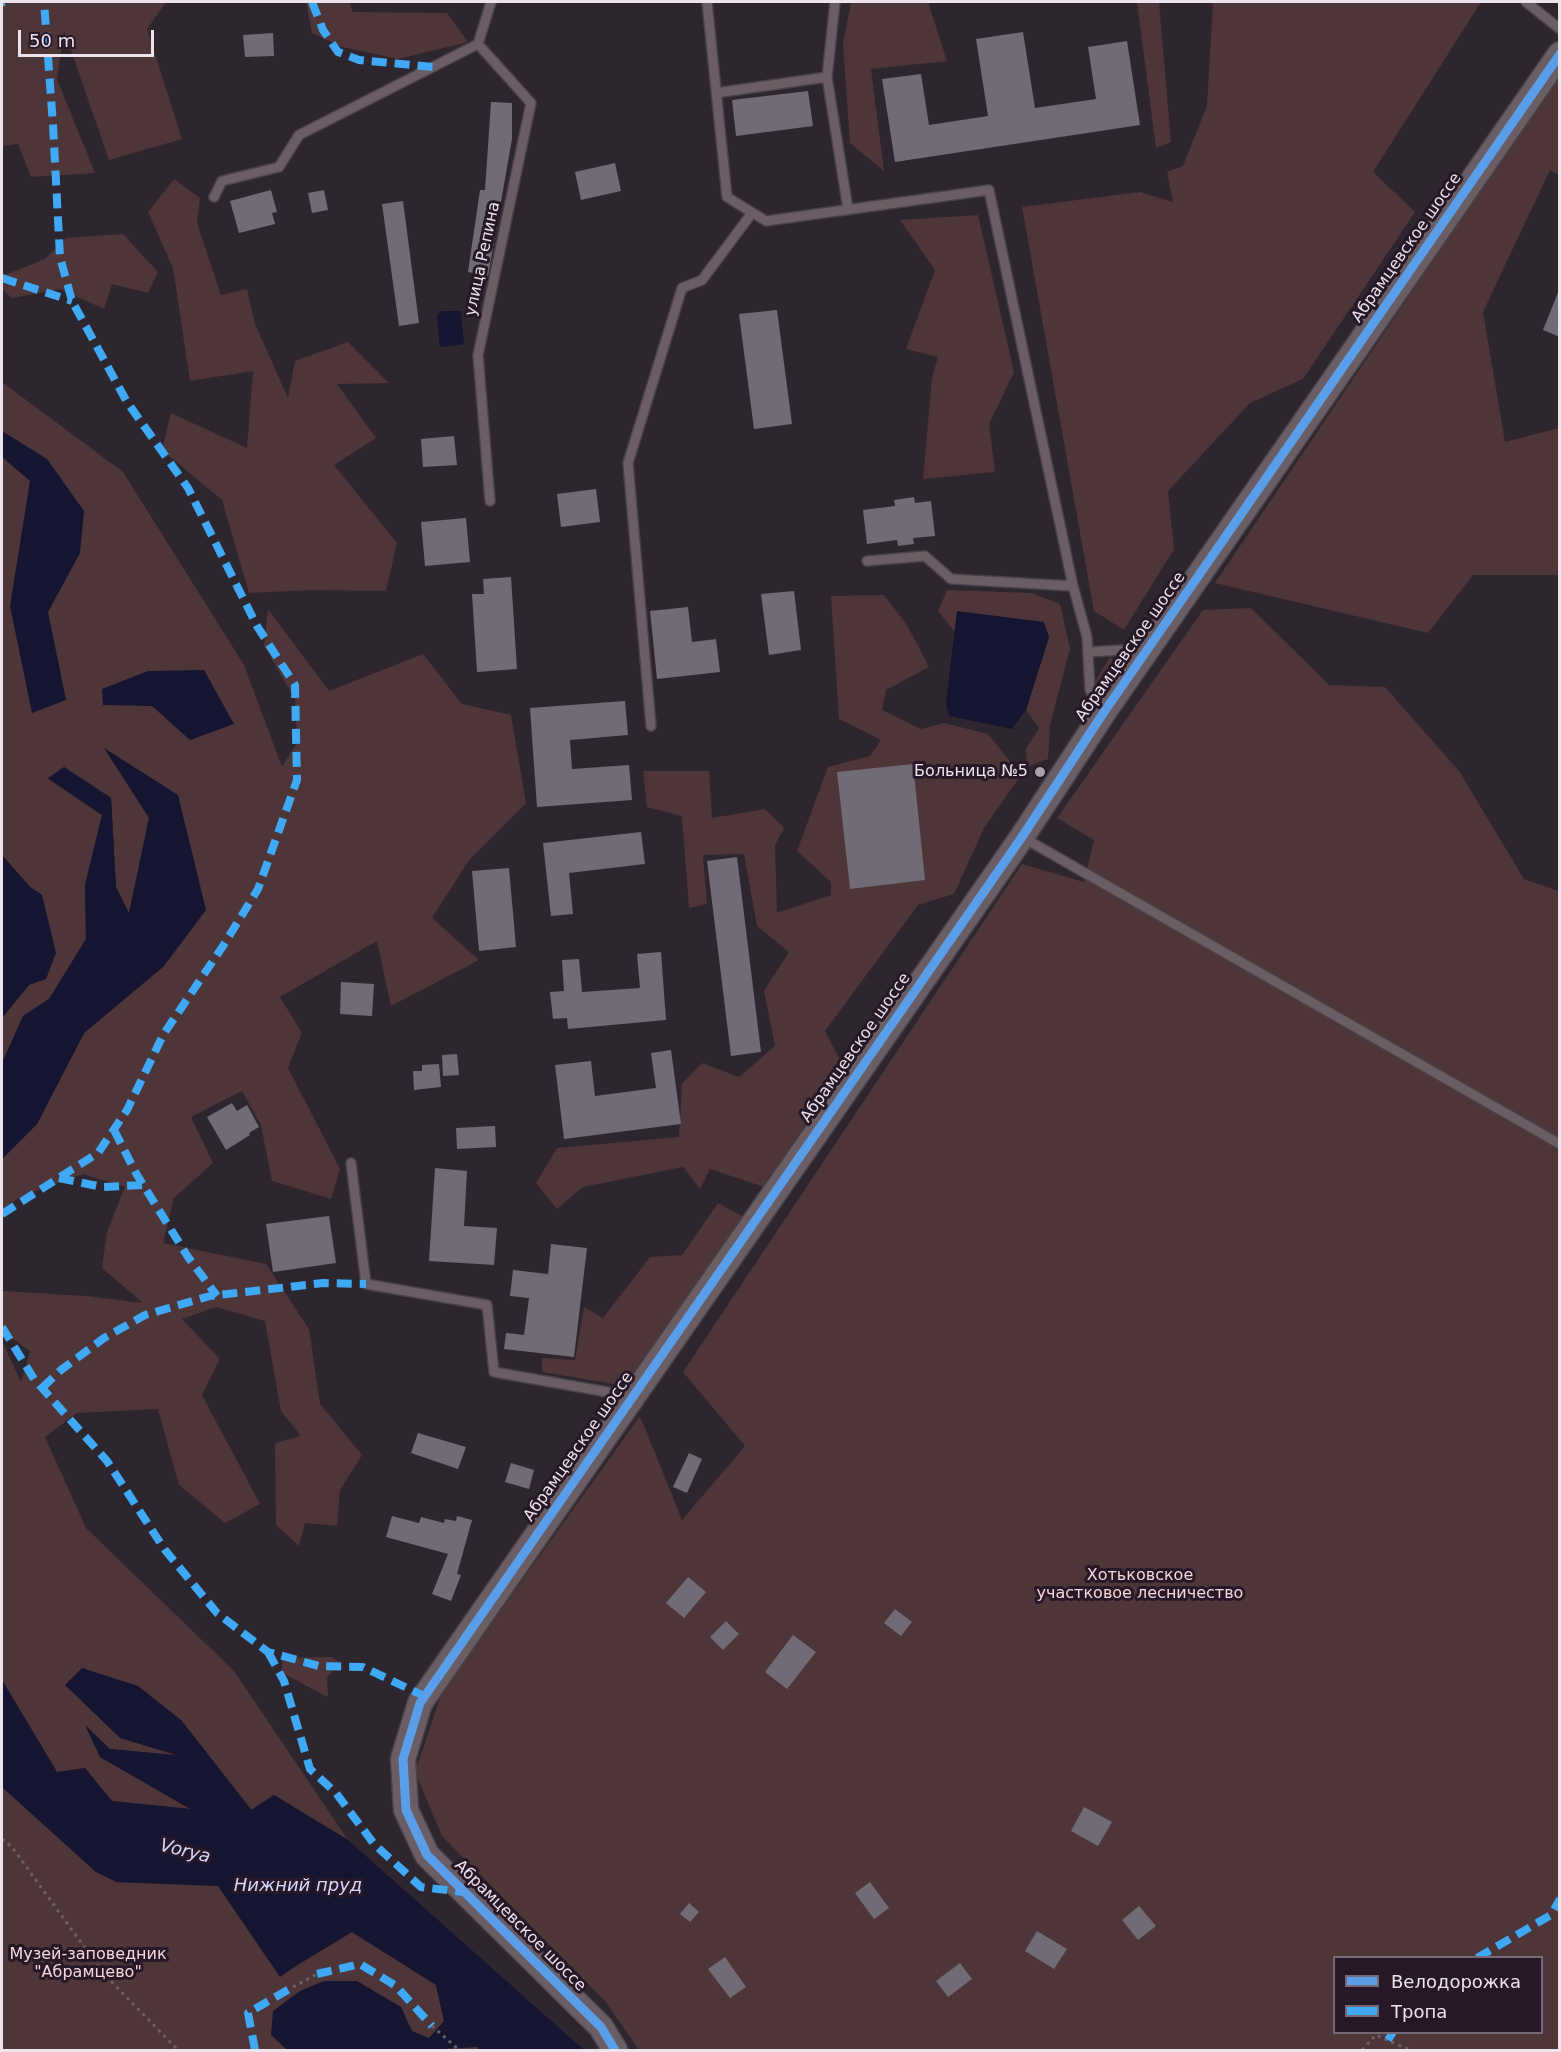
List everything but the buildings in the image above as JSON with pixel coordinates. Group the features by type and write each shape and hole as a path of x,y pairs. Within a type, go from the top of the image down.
{"street":[{"name":"Абрамцевское шоссе","path":"615,2050 601,2028 426,1855 406,1810 403,1760 420,1703 1022,837 1104,712 1560,54"}],"lane":[{"path":"214,197 222,181 279,167 299,135 478,44 491,2"},
{"path":"707,2 727,197 766,221 989,190 1073,586 1087,637 1089,690 1104,712"},
{"path":"834,2 827,77 848,208"},
{"path":"1526,2 1560,29"},
{"name":"улица Репина","path":"478,44 531,103 478,355 490,501"},
{"path":"716,93 827,77"},
{"path":"651,726 628,463 682,288 702,280 752,213"},
{"path":"867,561 925,556 951,579 1073,586"},
{"path":"1089,652 1122,650 1142,657"},
{"path":"1022,837 1560,1144"},
{"path":"351,1163 366,1284 487,1305 494,1372 633,1396"}],"path":[{"path":"2,1839 12,1847 103,1973 178,2050"},
{"path":"293,1986 317,1974"},
{"path":"432,2026 459,2050"},
{"path":"1362,2050 1376,2035 1410,2050"}],"green space":[{"path":"2,2 166,2 147,29 182,139 109,160 64,30 57,79 95,173 31,177 18,144 2,146"},
{"path":"306,2 349,2 353,12 447,13 468,42 398,59 342,47 312,33"},
{"path":"851,2 928,2 947,61 871,69 884,171 850,143 843,44"},
{"path":"1137,2 1159,2 1171,142 1156,148"},
{"path":"1213,2 1481,2 1373,172 1415,212 1303,379 1250,403 1168,491 1174,549 1124,630 1094,611 1022,207 1140,192 1173,202 1167,172 1183,166 1207,106"},
{"path":"1559,74 1559,175 1550,170 1483,312 1505,442 1559,428 1559,575 1473,575 1428,633 1215,583"},
{"path":"174,179 200,198 197,223 221,295 247,289 255,324 288,398 295,361 348,342 389,383 337,384 376,438 334,465 397,543 386,591 311,590 249,593 222,500 162,450 171,413 247,448 253,371 190,381 173,268 148,212"},
{"path":"978,215 1014,372 989,424 995,472 923,479 932,378 938,357 906,349 935,270 900,220"},
{"path":"123,234 158,272 148,293 112,284 104,309 60,289 12,298 2,289 2,276 45,259 66,238"},
{"path":"2,382 123,472 244,665 282,767 297,743 295,699 264,646 268,609 329,691 423,654 462,704 511,715 526,803 469,860 432,918 479,960 391,1006 377,941 280,997 302,1033 288,1068 340,1169 331,1199 272,1181 261,1125 242,1091 191,1117 213,1163 174,1198 163,1243 266,1264 309,1329 320,1404 362,1455 340,1490 337,1526 305,1523 299,1546 276,1525 275,1443 301,1436 281,1411 265,1321 216,1307 182,1319 220,1359 202,1395 260,1504 225,1523 179,1485 158,1409 77,1413 45,1437 86,1528 234,1671 348,1840 274,1795 252,1810 181,1720 83,1668 65,1686 181,1756 110,1749 100,1757 192,1809 111,1801 85,1768 57,1772 2,1680 2,1341 21,1382 30,1351 2,1331 2,1291 86,1296 143,1303 102,1268 107,1232 125,1187 83,1174 22,1196 2,1209 2,1159 37,1124 84,1033 164,966 149,818 129,914 116,887 111,798 64,767 48,779 102,815 85,885 86,939 49,999 23,1016 2,1063 2,1018 29,985 42,895 30,887 2,855"},
{"path":"947,590 1031,593 1060,604 1070,649 1050,725 1048,759 1027,767 1026,749 1039,728 1026,710 1049,637 957,612 955,632 938,611"},
{"path":"884,595 907,625 929,667 886,690 882,710 921,729 944,723 988,734 1021,775 984,828 954,894 918,905 825,1031 842,1064 767,1188 710,1169 700,1189 683,1167 583,1187 557,1209 536,1183 557,1148 679,1137 682,1084 702,1063 739,1077 775,1046 764,991 789,952 757,926 744,854 703,855 707,904 689,908 682,816 647,807 643,771 709,771 712,818 765,809 784,828 775,845 777,913 831,895 831,882 797,851 828,767 870,756 881,740 839,719 831,596"},
{"name":"Хотьковское участковое лесничество","path":"1251,608 1329,685 1385,687 1459,771 1524,879 1559,891 1559,2050 639,2050 605,2001 442,1836 415,1772 442,1692 640,1416 682,1520 745,1446 683,1372 1022,864 1084,882 1094,840 1057,818 1203,610"},
{"path":"1110,657 1117,662 1102,686 1095,682"},
{"path":"718,1203 744,1217 632,1387 542,1372 542,1358 575,1360 584,1307 603,1318 650,1257 682,1255"},
{"path":"331,1657 340,1662 327,1678 328,1697 282,1673 282,1658"},
{"name":"Музей-заповедник \"Абрамцево\"","path":"2,1787 96,1872 117,1882 218,1886 280,1976 352,1932 436,1985 444,2021 479,2047 478,2050 2,2050"}],"water":[{"path":"441,311 461,311 464,344 440,347 437,317"},
{"path":"2,431 47,459 84,511 80,553 48,612 66,700 32,713 10,606 30,481 2,457"},
{"path":"957,611 1044,622 1049,637 1026,710 1012,729 949,716 946,703"},
{"path":"204,670 234,724 190,740 152,706 103,705 102,689 148,671"},
{"path":"104,748 178,795 206,910 164,966 84,1033 37,1124 2,1159 2,1063 23,1016 49,999 86,939 85,885 102,815 48,778 64,767 111,798 116,887 129,913 149,818"},
{"path":"2,855 30,887 42,895 56,953 46,979 29,985 2,1018 3,924"},
{"name":"Нижний пруд","path":"82,1668 138,1686 181,1720 251,1810 274,1795 348,1840 584,2050 478,2050 478,2047 444,2050 287,2050 271,2035 273,2011 300,1991 324,1981 357,1981 401,2007 412,2031 429,2038 444,2021 436,1985 352,1932 280,1977 218,1886 117,1882 96,1872 2,1787 2,1680 57,1772 85,1768 112,1801 190,1809 100,1757 85,1725 110,1749 176,1755 120,1738 65,1685"}],"marked path":[{"path":"2,1214 98,1153 127,1110 163,1035 258,889 297,780 295,685 257,626 188,488 127,402 72,301 60,257 44,2"},
{"path":"312,2 323,30 338,52 359,60 433,67"},
{"path":"2,278 72,301"},
{"path":"114,1130 137,1175 188,1257 217,1296"},
{"path":"59,1178 102,1187 144,1185"},
{"path":"42,1388 61,1370 104,1338 145,1315 210,1296 323,1283 366,1284"},
{"path":"2,1327 34,1379 107,1461 165,1550 217,1613 268,1652 319,1666 363,1667 424,1696"},
{"path":"268,1652 284,1681 310,1769 336,1793 374,1844 421,1887 463,1892"},
{"path":"1480,1956 1551,1915 1560,1899"},
{"path":"317,1974 360,1964 396,1986 432,2026"},
{"path":"255,2050 248,2013 293,1987"},
{"path":"1388,2040 1392,2034"}],"cycle path":[{"path":"615,2050 601,2027 427,1855 406,1810 403,1759 420,1703 1022,837 1104,712 1560,54"}],"place":[{"name":"Больница №5","path":"1040,772"}],"water label":[{"name":"Vorya","path":"185,1852"}]}
